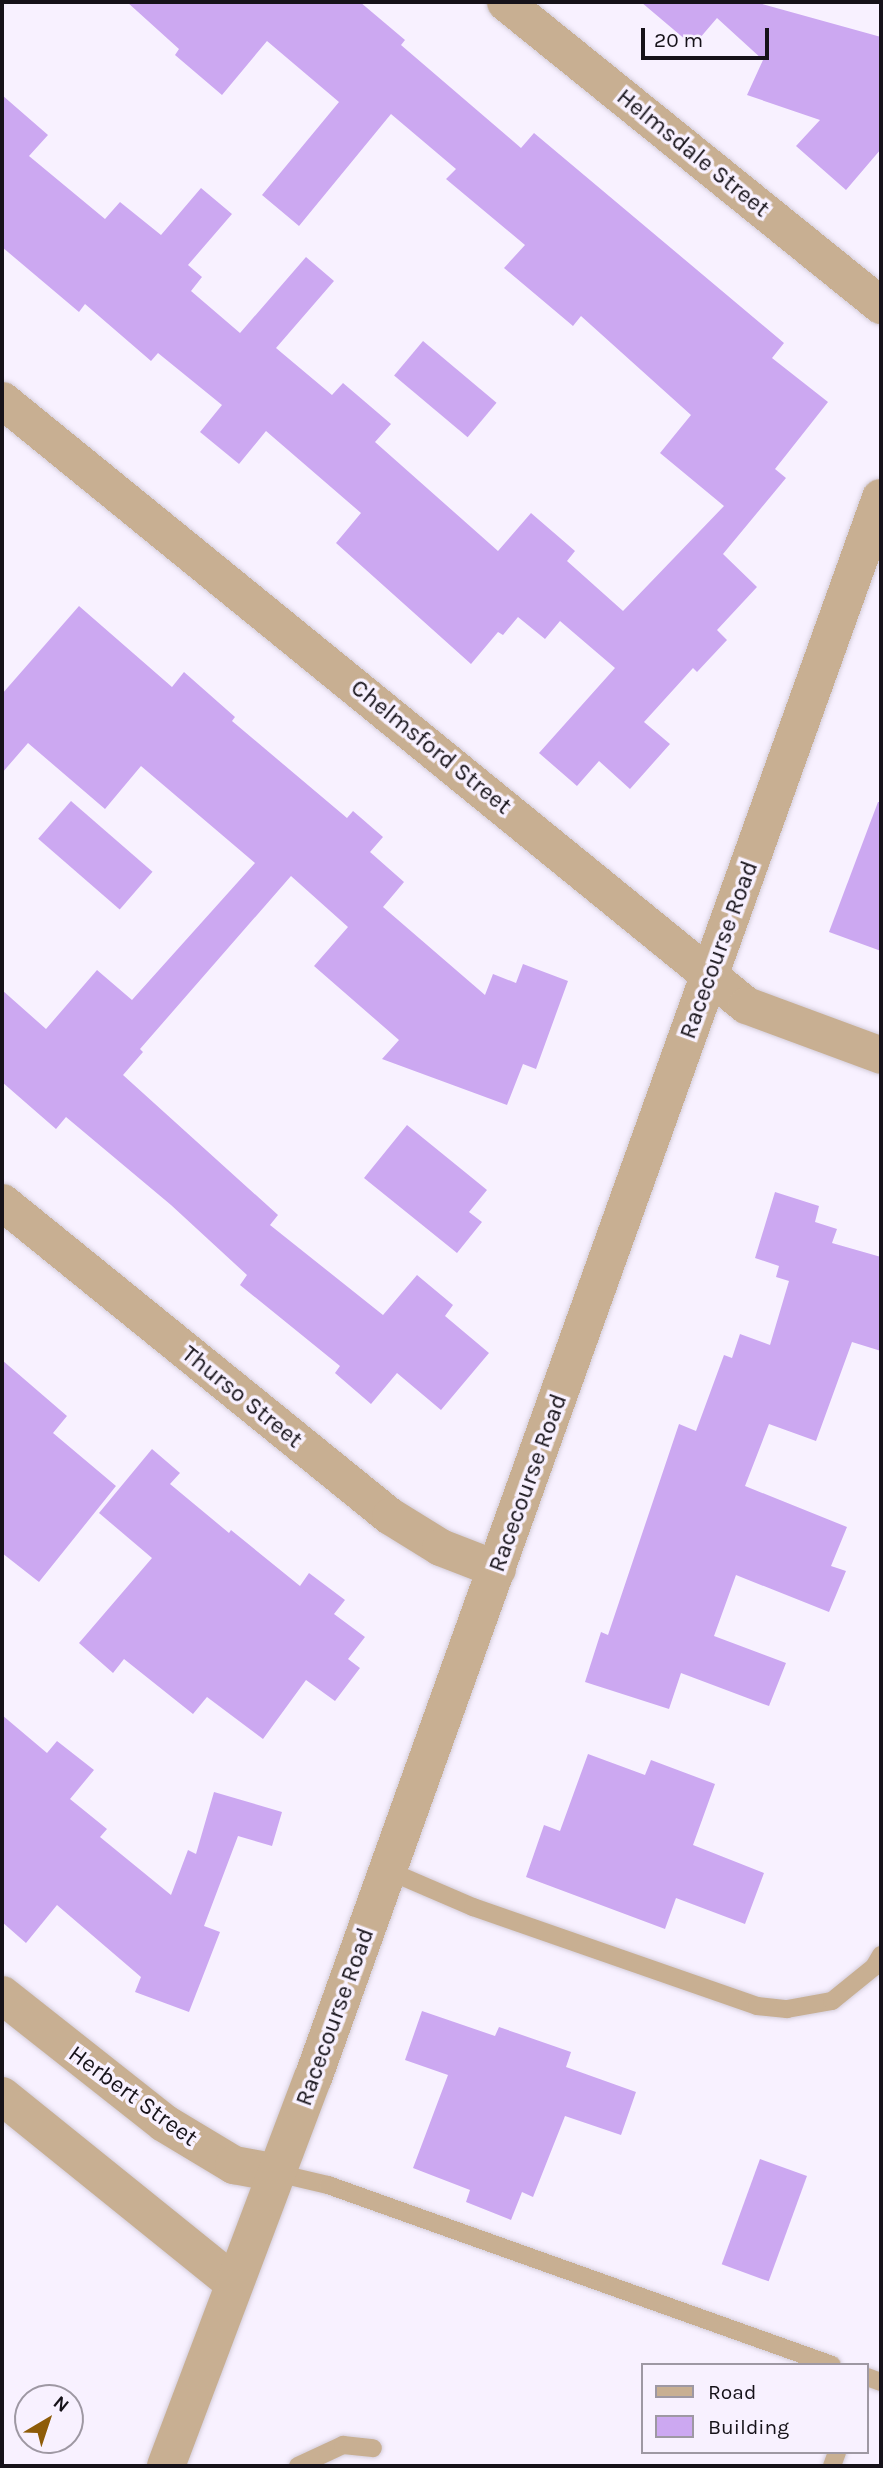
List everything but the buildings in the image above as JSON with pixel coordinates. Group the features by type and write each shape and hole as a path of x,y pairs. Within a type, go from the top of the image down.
{"street":[{"name":"Helmsdale Street","path":"505,2 881,305"},
{"name":"Chelmsford Street","path":"2,400 746,1005 881,1055"},
{"name":"Racecourse Road","path":"166,2466 233,2283 277,2173 497,1569 881,498"},
{"name":"Thurso Street","path":"2,1202 390,1516 440,1546 497,1569"},
{"name":"Herbert Street","path":"2,1995 176,2130 234,2165 277,2173"},
{"path":"2,2095 233,2283"}],"lane":[{"path":"387,1870 473,1908 757,2006 786,2009 832,2001 874,1966 881,1955"},
{"path":"277,2173 328,2185 826,2363"},
{"path":"298,2466 343,2445 373,2448"}]}
